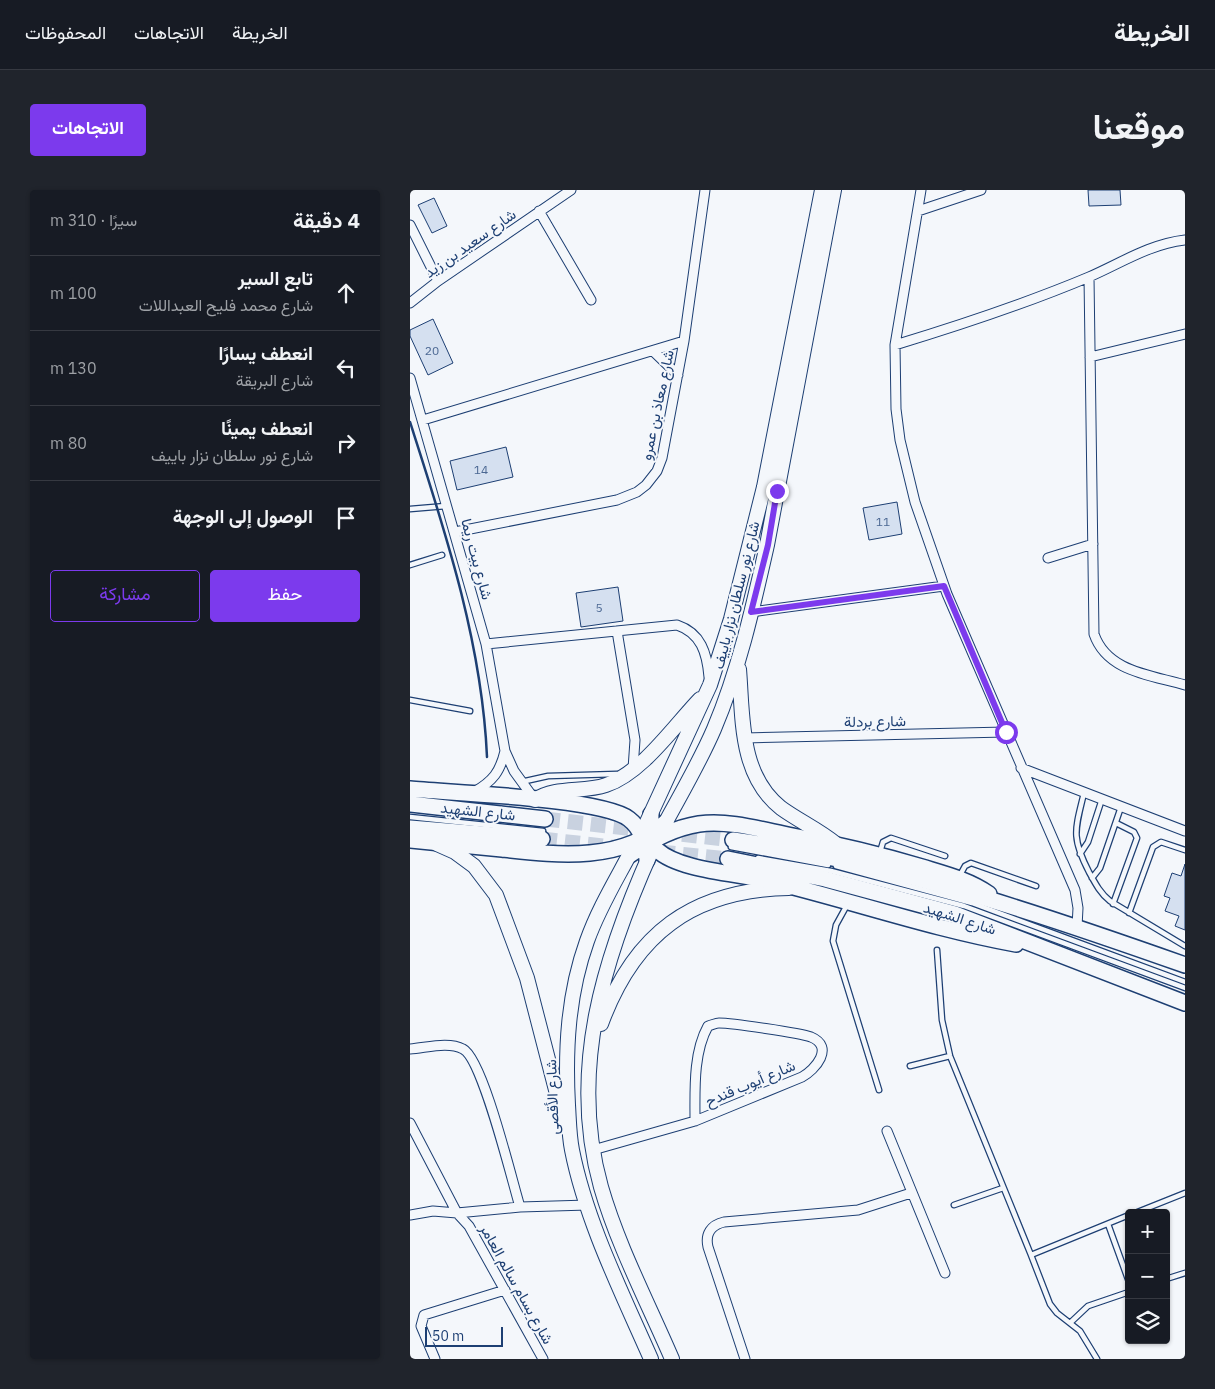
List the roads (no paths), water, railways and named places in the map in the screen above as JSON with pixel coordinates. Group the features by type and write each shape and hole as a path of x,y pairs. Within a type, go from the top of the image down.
{"highway":[{"path":"410,789 535,800 610,810 629,819 646,843 682,864 745,875 988,939 1045,948"},
{"name":"شارع الشهيد","path":"410,804 543,829"},
{"path":"646,843 651,814"},
{"path":"646,843 666,822"},
{"path":"410,840 567,854 596,852 646,843 698,824 729,823 836,844 959,878 983,890 998,902"},
{"name":"شارع الشهيد","path":"410,828 543,829"},
{"name":"شارع الشهيد","path":"730,850 817,855 998,902 1184,963"},
{"name":"شارع الشهيد","path":"730,850 943,911 1045,948 1185,1003"}],"main road":[{"name":"شارع نور سلطان نزار باييف","path":"651,814 709,688 731,618 764,487 822,190"},
{"name":"شارع نور سلطان نزار باييف","path":"666,822 714,729 738,659 751,612 768,545 834,190"},
{"path":"738,659 745,738 750,765 755,777 771,798 836,844"},
{"path":"535,800 554,792 603,786 633,770 709,688"},
{"path":"432,842 465,859 483,875 496,895 527,978 554,1088 570,1138"},
{"path":"646,843 606,968 592,1049 589,1077 589,1113 593,1150 610,1215 672,1359"},
{"name":"شارع الأقصى","path":"646,843 597,916 587,940 573,991 567,1042 570,1138 588,1205 611,1268 651,1359"},
{"path":"592,1049 620,980 645,946 673,921 705,903 738,893 796,888"}],"street":[{"name":"شارع سعيد بن زيد","path":"410,303 438,280 571,190"},
{"name":"شارع معاذ بن عمرو","path":"455,532 617,500 637,492 646,485 657,471 684,341 705,190"},
{"path":"921,190 895,345 895,393 900,440 915,502 944,586 1075,890 1078,908 1077,927"},
{"path":"918,211 981,190"},
{"path":"540,212 591,300"},
{"path":"410,225 438,280"},
{"path":"895,345 954,327 1089,277 1138,253 1185,240"},
{"path":"1089,277 1094,634 1102,652 1109,659 1126,668 1185,685"},
{"path":"1090,356 1185,334"},
{"path":"424,420 684,341"},
{"path":"653,351 678,375"},
{"name":"شارع بيت ريما","path":"410,378 424,420 486,644 505,750 510,764 535,800"},
{"path":"1048,558 1093,544"},
{"path":"751,612 944,586"},
{"path":"486,644 677,625 684,627 697,637 705,650 709,688"},
{"path":"617,631 635,740 633,770"},
{"name":"شارع بردلة","path":"745,738 1006,732"},
{"name":"شارع بيت ريما","path":"469,794 496,777 501,767 505,750"},
{"path":"1021,768 1185,831"},
{"name":"شارع أيوب قندح","path":"593,1150 695,1121 812,1071 819,1064 823,1053 821,1044 812,1037 719,1023 708,1026 702,1038 698,1062 695,1121"},
{"path":"410,1049 451,1045 465,1049 473,1060 493,1113 520,1207"},
{"name":"شارع بسام سالم العامر","path":"410,1123 457,1213 469,1226 543,1359"},
{"path":"887,1131 945,1273"},
{"path":"745,1359 708,1247 707,1236 713,1226 724,1222 858,1210 911,1193"},
{"path":"410,1215 433,1211 457,1213 520,1207 588,1205"},
{"path":"435,1359 421,1326 424,1315 505,1290"}],"lane":[{"path":"410,509 448,505"},
{"path":"410,564 442,555"},
{"path":"410,700 470,711"},
{"path":"522,782 539,777 605,775 633,770"},
{"path":"1084,793 1075,834 1080,854 1102,895 1185,946"},
{"path":"1080,854 1088,842 1102,799"},
{"path":"1092,878 1100,868 1121,807"},
{"path":"410,812 543,829"},
{"path":"410,817 543,829"},
{"path":"1114,904 1138,838 1134,832 1116,823"},
{"path":"879,855 883,842 891,838 944,856"},
{"path":"1129,913 1153,846 1161,842 1185,850"},
{"path":"730,850 831,865 934,892 1010,916 1185,982"},
{"path":"730,850 920,893 998,918 1185,988"},
{"path":"959,878 965,866 971,863 1036,886"},
{"path":"847,901 846,909 834,930 833,941 879,1090"},
{"path":"937,950 942,1020 950,1056 1050,1304 1084,1336 1097,1359"},
{"path":"910,1066 950,1056"},
{"path":"954,1205 1003,1188"},
{"path":"1145,1209 1185,1193"},
{"path":"1031,1255 1125,1217"},
{"path":"1108,1224 1125,1271"},
{"path":"1170,1278 1185,1273"},
{"path":"1070,1322 1088,1306 1125,1293"}],"tunnel":[{"path":"545,819 733,840"},
{"path":"542,839 612,847"},
{"path":"660,852 728,859"}]}
